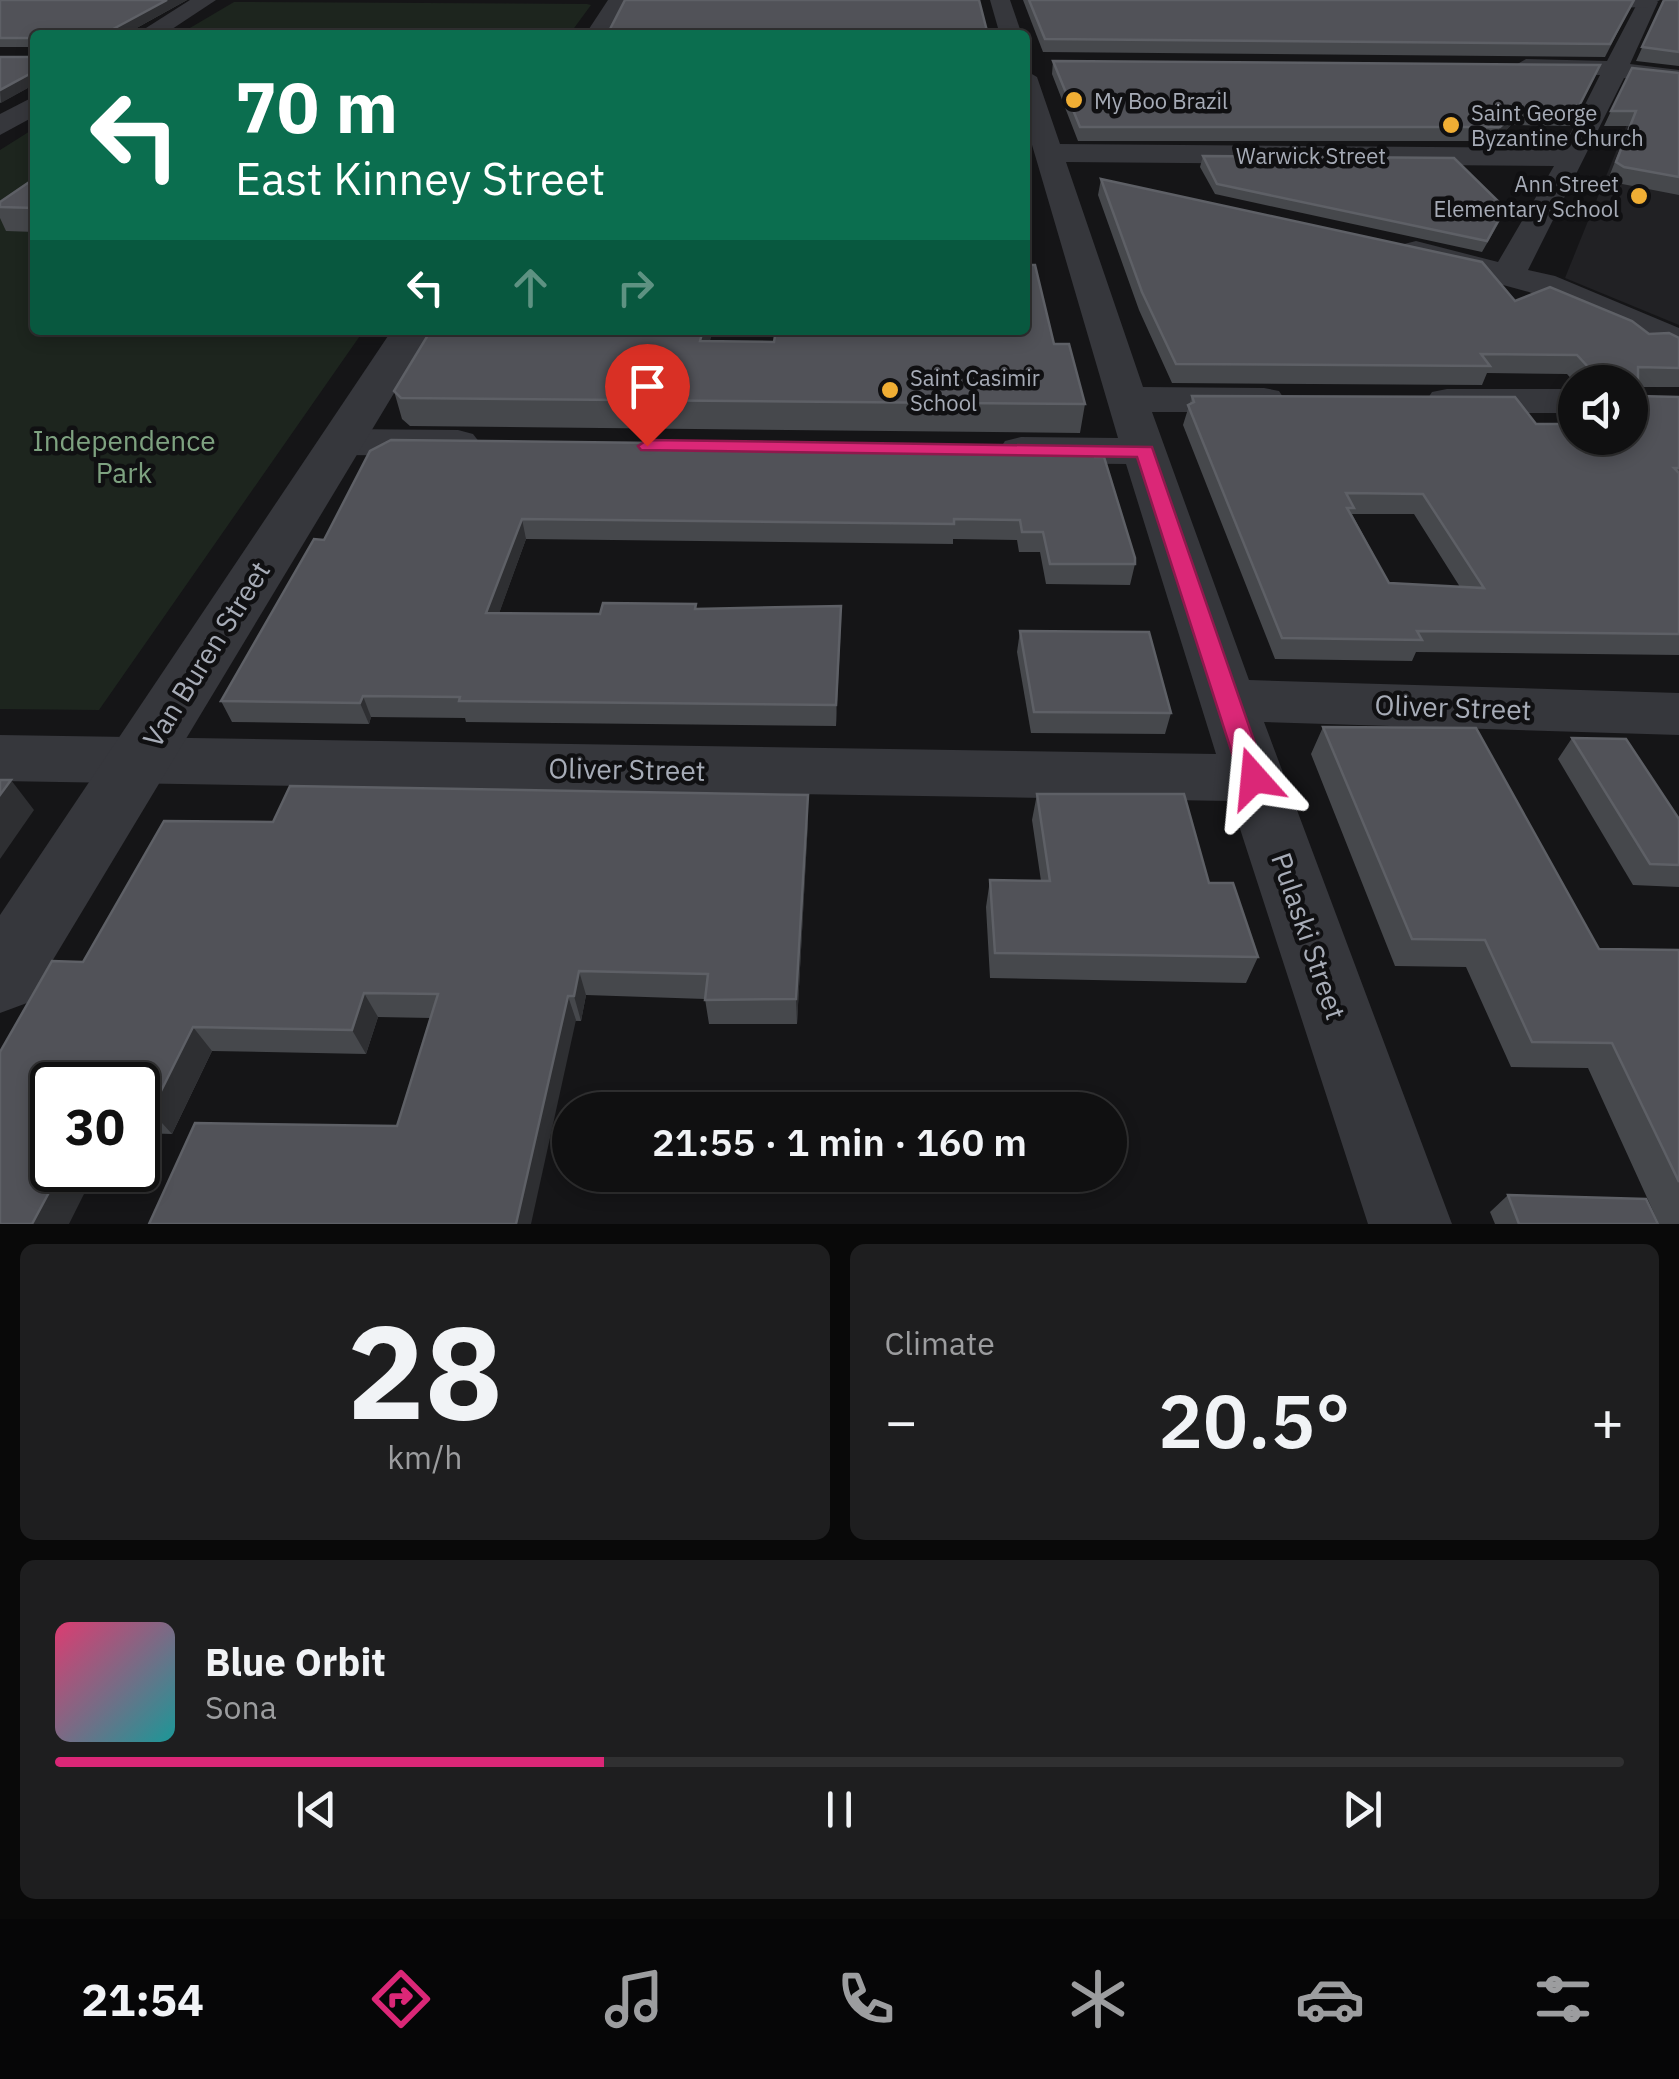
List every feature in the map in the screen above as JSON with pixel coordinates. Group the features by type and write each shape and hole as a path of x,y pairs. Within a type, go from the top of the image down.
{"street":[{"path":"155,30 205,0"},
{"path":"601,30 619,0"},
{"path":"1000,0 1010,30"},
{"path":"1509,273 1573,157 1649,1 1531,2"},
{"path":"1495,66 1618,69 1679,76"},
{"name":"Pulaski Street","path":"1030,68 1050,163 1064,267 1130,399 1254,778 1410,1224"},
{"path":"0,126 30,107"},
{"name":"Warwick Street","path":"1050,163 1573,157"},
{"path":"1050,163 1105,184"},
{"path":"1388,245 1509,273 1679,342"},
{"name":"Van Buren Street","path":"0,979 409,335"},
{"path":"1130,399 1302,400"},
{"path":"1400,400 1558,401"},
{"path":"341,442 498,444"},
{"path":"988,450 1145,451"},
{"name":"Oliver Street","path":"1228,700 1679,714"},
{"name":"Oliver Street","path":"0,758 1254,778"}],"shaded area":[{"name":"Ann Street Elementary School","path":"1634,107 1679,115 1679,325 1565,278"}],"green space":[{"path":"234,2 591,5 573,30 186,30"},
{"name":"Independence Park","path":"30,131 30,335 361,335 99,710 0,709 0,150"}],"building":[{"path":"0,0 167,0 111,30 30,30 30,38 0,38"},
{"path":"625,0 979,0 987,30 610,30"},
{"path":"1029,0 1634,0 1610,44 1045,39"},
{"path":"1664,0 1679,0 1679,52 1642,47"},
{"path":"0,57 30,57 30,74 0,90"},
{"path":"1053,61 1600,65 1576,112 1517,112 1500,127 1080,127"},
{"path":"1632,68 1679,73 1679,177 1624,167 1616,162 1636,111 1611,111"},
{"path":"1203,156 1454,158 1505,208 1487,241 1217,184"},
{"path":"1101,179 1482,262 1515,301 1550,287 1632,321 1649,334 1669,333 1679,338 1679,368 1586,365 1577,355 1481,354 1490,366 1176,364 1142,292"},
{"path":"30,181 30,208 0,207 0,202"},
{"path":"1030,265 1035,265 1054,344 1069,344 1085,404 401,398 394,391 428,335 702,335 700,341 774,342 775,335 1030,335"},
{"path":"1192,396 1515,397 1536,424 1558,424 1558,455 1648,455 1648,396 1679,397 1679,468 1674,468 1679,473 1679,634 1417,631 1422,640 1282,638 1188,405 1194,402","holes":["1346,493 1423,494 1484,588 1389,583 1347,508 1354,508"]},
{"path":"391,440 1093,448 1095,457 1104,457 1135,564 1050,564 1043,532 1022,532 1020,520 954,519 954,524 522,519 486,613 600,614 603,603 696,604 695,609 841,606 836,705 459,701 460,697 363,696 360,703 221,701 314,539 324,540 370,451"},
{"path":"1020,631 1149,632 1171,713 1034,712"},
{"path":"1323,727 1476,728 1599,949 1679,950 1679,1182 1612,1043 1532,1042 1485,940 1412,939"},
{"path":"1572,738 1626,739 1679,819 1679,865 1650,864"},
{"path":"0,780 11,780 0,795"},
{"path":"290,786 808,795 796,999 705,1000 708,974 579,971 574,996 568,996 516,1224 149,1224 195,1123 397,1126 438,994 364,993 352,1030 193,1027 160,1093 160,1062 30,1062 30,1192 49,1192 32,1224 0,1224 0,1052 52,961 83,962 164,821 273,822"},
{"path":"1037,794 1184,794 1209,883 1233,883 1258,957 995,953 990,880 1050,881"},
{"path":"1508,1195 1646,1199 1658,1224 1519,1224"}],"place":[{"name":"My Boo Brazil","path":"1074,100"},
{"name":"Saint George Byzantine Church","path":"1451,125"},
{"name":"Ann Street Elementary School","path":"1639,196"},
{"name":"Saint Casimir School","path":"890,390"}],"route":[{"path":"647,446 1145,451 1254,778"}]}
